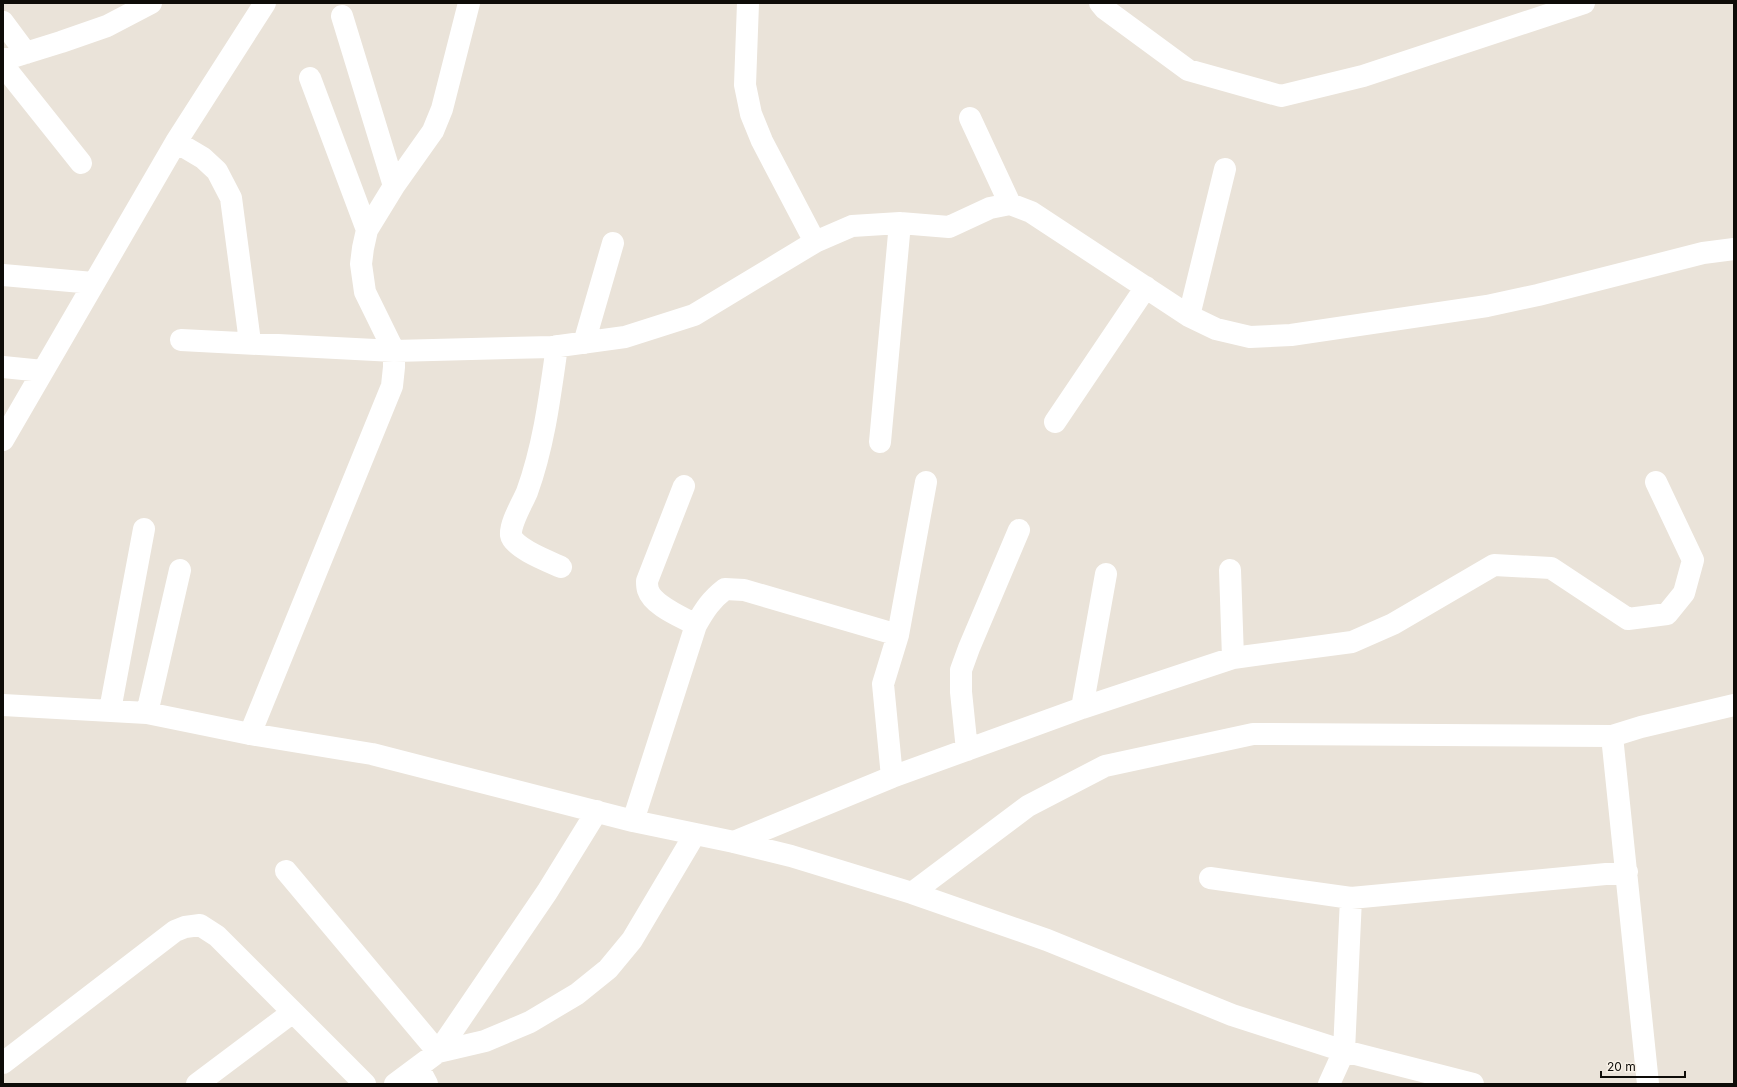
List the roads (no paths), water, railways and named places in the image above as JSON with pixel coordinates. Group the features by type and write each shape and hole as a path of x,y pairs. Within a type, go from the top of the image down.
{"street":[{"path":"3,60 107,26 151,3"},
{"path":"3,440 176,142 264,3"},
{"path":"250,734 392,386 394,351 365,292 361,264 367,230 394,186 433,131 444,102 469,3"},
{"path":"748,3 745,85 751,114 762,141 815,242"},
{"path":"1100,3 1105,9 1188,70 1280,96 1363,76 1584,3"},
{"path":"342,16 394,186"},
{"path":"3,22 26,53"},
{"path":"3,65 81,163"},
{"path":"310,78 367,230"},
{"path":"970,118 1010,204"},
{"path":"176,142 203,158 217,171 231,198 250,342"},
{"path":"1189,316 1225,169"},
{"path":"181,340 250,342 394,351 557,346 625,337 694,315 815,242 852,226 900,223 949,227 990,208 1010,204 1031,212 1189,316 1216,329 1250,337 1291,335 1487,306 1538,295 1703,253 1734,249"},
{"path":"880,442 900,223"},
{"path":"584,343 613,243"},
{"path":"3,275 93,283"},
{"path":"1055,422 1146,287"},
{"path":"557,346 541,449 513,525 512,535 514,541 521,548 561,567"},
{"path":"3,367 43,371"},
{"path":"892,777 883,684 898,635 926,482"},
{"path":"734,842 892,777 1082,708 1234,658 1352,642 1393,624 1494,565 1552,568 1628,619 1667,614 1684,593 1693,560 1656,482"},
{"path":"684,486 647,581 647,590 653,599 664,608 696,625"},
{"path":"110,710 144,529"},
{"path":"967,750 961,692 962,670 969,648 1019,530"},
{"path":"147,713 180,570"},
{"path":"1230,570 1234,658"},
{"path":"1082,708 1106,574"},
{"path":"633,821 696,625 704,610 712,600 725,589 744,590 898,635"},
{"path":"3,705 147,713 250,734 372,754 633,821 734,842 791,856 912,893 1047,940 1232,1015 1344,1051 1473,1084"},
{"path":"912,893 1028,806 1105,766 1253,734 1612,736 1641,727 1734,705"},
{"path":"1612,736 1648,1084"},
{"path":"395,1084 423,1075 547,892 597,811"},
{"path":"438,1052 485,1041 530,1022 577,994 608,970 632,940 695,834"},
{"path":"286,871 438,1052"},
{"path":"1210,878 1351,898 1627,872"},
{"path":"1329,1084 1344,1051 1351,898"},
{"path":"3,1063 175,931 186,927 200,925 217,936 365,1084"},
{"path":"197,1084 293,1012"}]}
